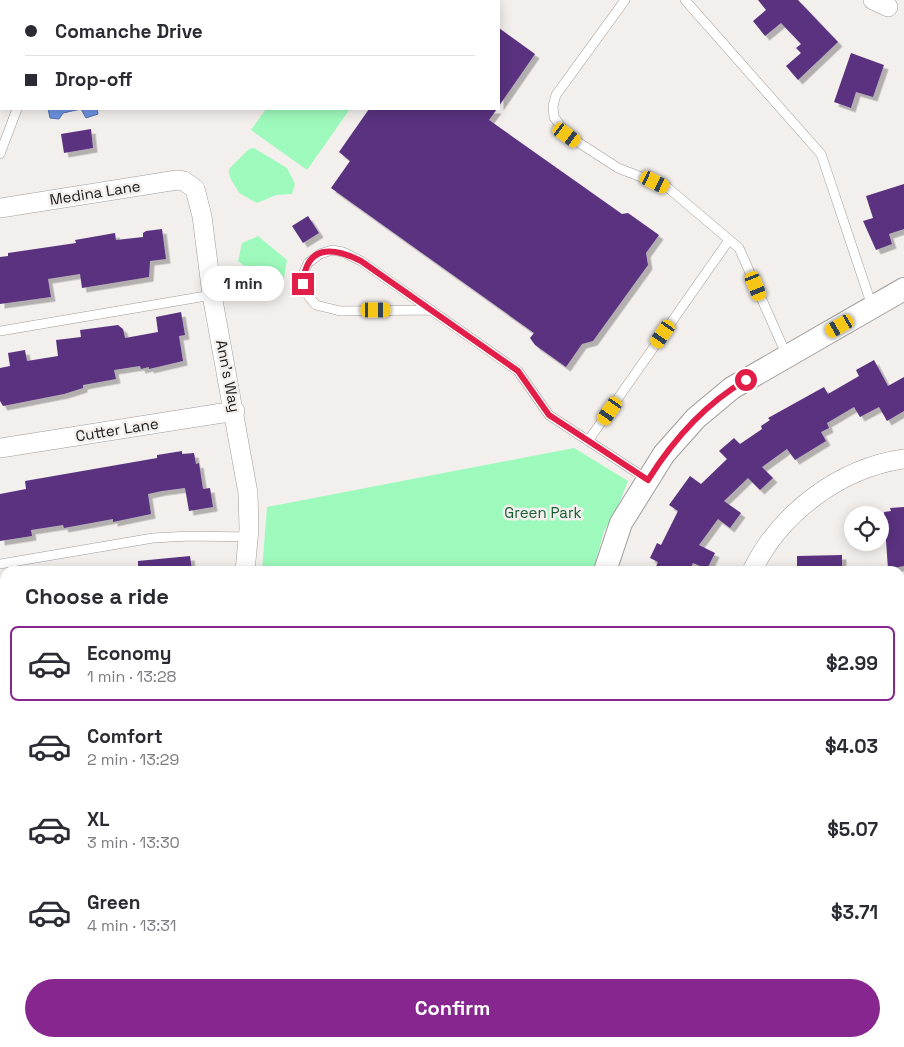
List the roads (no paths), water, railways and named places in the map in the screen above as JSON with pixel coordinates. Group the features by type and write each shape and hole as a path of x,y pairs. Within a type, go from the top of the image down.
{"street":[{"name":"Medina Lane","path":"0,208 176,180 190,184"},
{"name":"Ann's Way","path":"190,184 198,196 212,295 235,411 248,493 248,537 245,566"},
{"path":"607,566 621,523 664,454 696,418 732,388 904,289"},
{"name":"Cutter Lane","path":"0,448 235,411"},
{"path":"755,566 778,530 819,493 861,470 904,459"}],"lane":[{"path":"625,0 556,95 553,106 554,117 559,127 576,142 618,168 667,187 740,248 787,356"},
{"path":"685,0 821,154 872,307"},
{"path":"0,154 17,110"},
{"path":"588,442 729,240"},
{"path":"431,310 326,309 316,305 309,297 303,284 304,272 308,263 320,254 332,250 343,252 361,261 431,310 518,371 549,415 648,480"},
{"path":"0,330 212,295"},
{"path":"0,564 153,538 190,536 248,537"}],"water":[{"path":"48,110 76,110 63,113 59,119 50,118"},
{"path":"82,110 97,110 98,114 86,118"}],"park label":[{"name":"Green Park","path":"543,513"}]}
